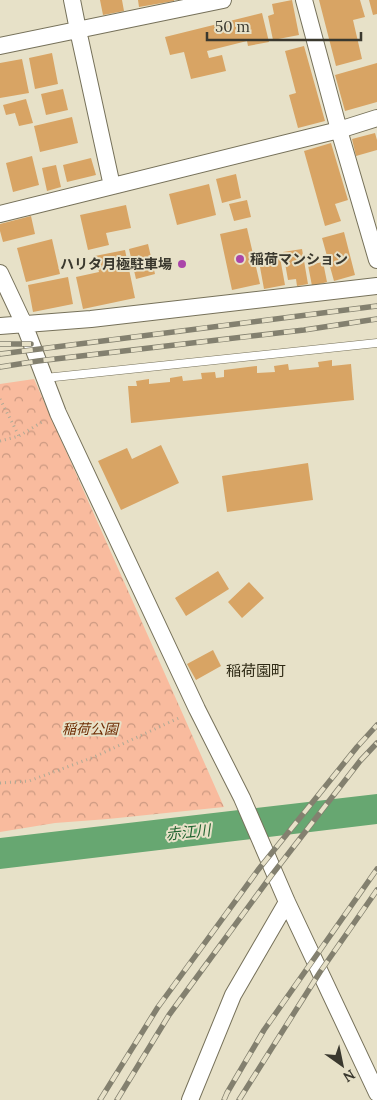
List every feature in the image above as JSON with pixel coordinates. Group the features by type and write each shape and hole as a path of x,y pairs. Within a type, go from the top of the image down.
{"street":[{"path":"72,0 112,186"},
{"path":"0,46 223,0"},
{"path":"304,0 377,260"},
{"path":"0,214 339,130 377,118"},
{"path":"0,273 24,324 58,413 197,709 242,798 287,902 377,1093"},
{"path":"0,326 91,319 377,286"},
{"path":"190,1100 233,996 287,902"}],"lane":[{"path":"44,378 377,343"}],"path":[{"path":"0,399 19,436"},
{"path":"0,441 19,436 58,413"},
{"path":"0,783 29,781 84,760 197,709"}],"green space":[{"name":"稲荷公園","path":"34,379 224,807 55,823 0,832 0,384"}],"water":[{"name":"赤江川","path":"377,794 377,824 0,869 0,838"}],"building":[{"path":"100,0 122,0 124,11 103,15"},
{"path":"138,0 174,0 174,1 139,7"},
{"path":"292,0 299,35 273,40 268,16 274,14 272,4"},
{"path":"319,0 360,0 365,17 353,20 362,59 336,66"},
{"path":"369,0 377,0 377,14 373,15"},
{"path":"262,13 269,42 248,46 247,41 207,51 209,58 222,55 226,71 191,79 184,52 170,55 165,37"},
{"path":"304,46 325,121 298,128 289,95 296,93 285,51"},
{"path":"52,53 58,84 35,89 29,58"},
{"path":"22,59 29,93 0,98 0,63"},
{"path":"377,63 377,102 345,111 335,75"},
{"path":"63,89 68,110 46,115 41,94"},
{"path":"26,99 33,123 19,126 15,113 6,115 3,105"},
{"path":"72,117 78,143 40,152 34,126"},
{"path":"375,133 377,150 356,156 352,139"},
{"path":"331,143 348,200 335,204 341,221 325,226 304,151"},
{"path":"32,156 39,185 13,192 6,163"},
{"path":"91,158 96,175 67,182 63,165"},
{"path":"56,165 61,187 47,191 42,168"},
{"path":"236,174 241,198 222,203 216,179"},
{"path":"209,184 216,215 177,225 169,194"},
{"path":"247,200 251,217 234,221 229,204"},
{"path":"126,205 131,228 106,233 109,245 88,250 80,215"},
{"path":"31,216 35,234 3,242 0,224"},
{"name":"稲荷マンション","path":"247,228 260,284 232,290 220,234"},
{"path":"344,232 355,275 334,281 322,238"},
{"path":"52,239 60,274 26,282 17,248"},
{"path":"148,244 155,274 136,279 129,249"},
{"path":"302,249 308,284 297,286 296,279 288,280 283,252"},
{"path":"125,250 135,298 83,309 76,277 99,272 95,256"},
{"path":"279,252 285,285 264,289 258,256"},
{"path":"323,262 327,282 312,286 308,265"},
{"path":"68,277 73,304 33,312 28,285"},
{"path":"332,360 332,366 351,364 354,400 131,423 128,386 137,386 136,381 149,379 149,384 170,382 170,378 182,376 183,381 202,379 201,373 215,372 216,378 224,377 224,370 257,366 257,373 275,372 274,366 288,364 289,370 319,367 318,362"},
{"path":"161,445 179,483 121,510 98,461 127,448 132,459"},
{"path":"308,463 313,500 227,512 222,476"},
{"path":"218,571 229,589 186,616 175,598"},
{"path":"249,582 264,598 242,618 228,602"},
{"path":"213,650 221,666 196,680 187,664"}],"railway":[{"path":"0,354 377,306"},
{"path":"0,367 304,330 377,319"},
{"path":"0,344 31,344"},
{"path":"100,1100 158,1007 258,870 357,747 377,725"},
{"path":"117,1100 169,1015 271,876 360,761 377,743"},
{"path":"224,1100 264,1030 377,869"},
{"path":"239,1100 320,972 377,890"}],"place":[{"name":"稲荷マンション","path":"240,259"},
{"name":"ハリタ月極駐車場","path":"182,264"}],"district":[{"name":"稲荷園町","path":"256,670"}]}
